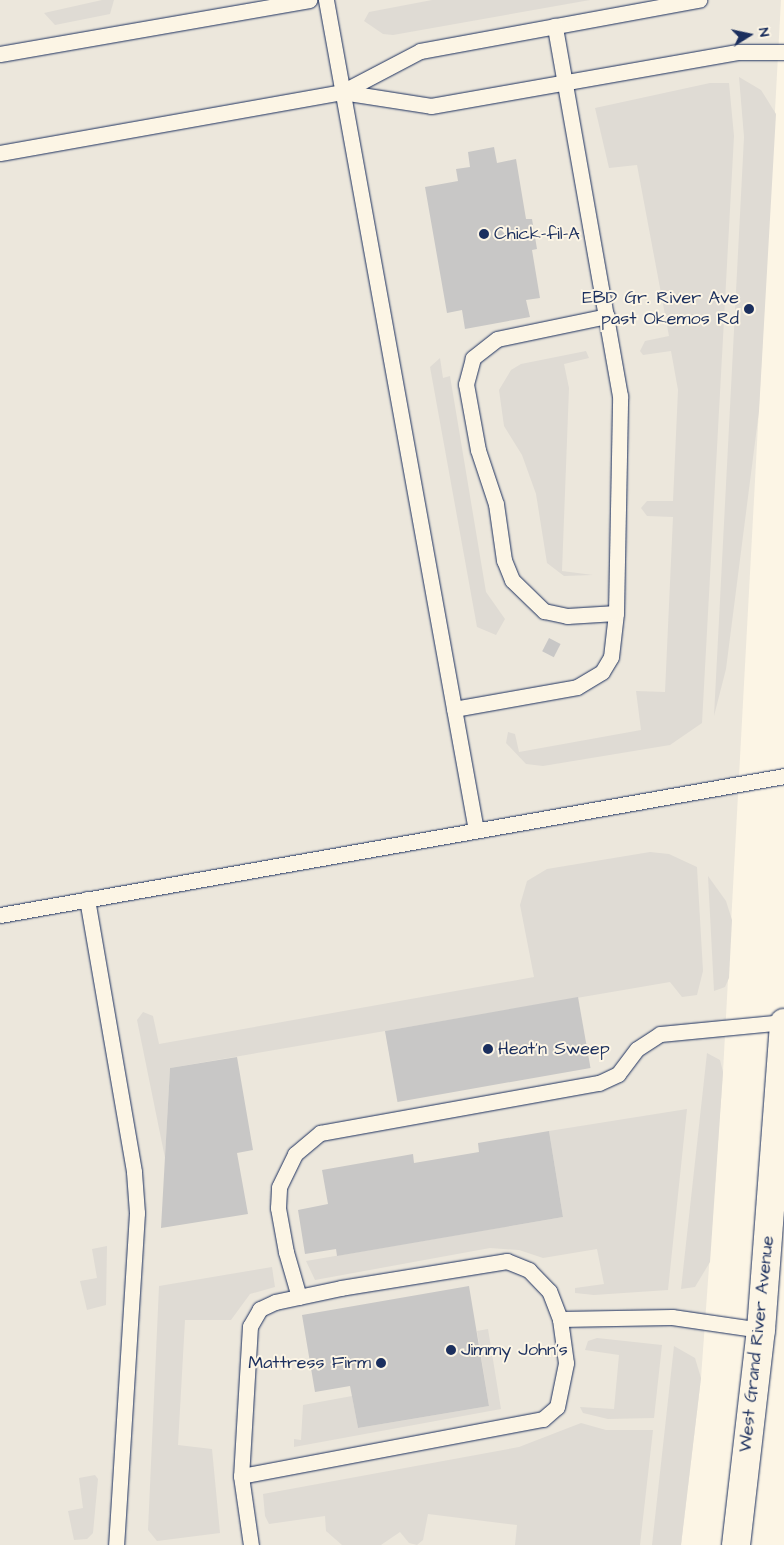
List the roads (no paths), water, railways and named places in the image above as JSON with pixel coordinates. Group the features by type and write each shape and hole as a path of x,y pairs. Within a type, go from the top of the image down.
{"main road":[{"name":"West Grand River Avenue","path":"736,1545 761,1330 782,1071 784,1022"}],"lane":[{"path":"0,54 309,0"},
{"path":"326,0 476,830"},
{"path":"0,153 342,92 420,51 699,0"},
{"path":"454,709 590,681 602,672 611,657 616,613 620,396 555,26"},
{"path":"342,92 431,106 737,52 784,52"},
{"path":"607,316 497,339 473,358 466,384 478,450 496,504 504,560 515,585 544,611 568,616 616,613"},
{"path":"0,915 784,776"},
{"path":"87,899 134,1172 137,1213 116,1545"},
{"path":"299,1297 280,1217 279,1187 295,1154 320,1133 599,1083 618,1074 637,1048 660,1034 784,1022"},
{"path":"241,1476 533,1423 551,1414 560,1398 566,1363 560,1319 549,1291 530,1270 506,1261 266,1304 253,1317 250,1326 241,1476 251,1545"},
{"path":"560,1319 672,1317 761,1330"}],"place":[{"name":"Chick-fil-A","path":"484,234"},
{"name":"EBD Gr. River Ave past Okemos Rd","path":"749,309"},
{"name":"Heat'n Sweep","path":"488,1049"},
{"name":"Jimmy John's","path":"451,1350"},
{"name":"Mattress Firm","path":"381,1363"}]}
